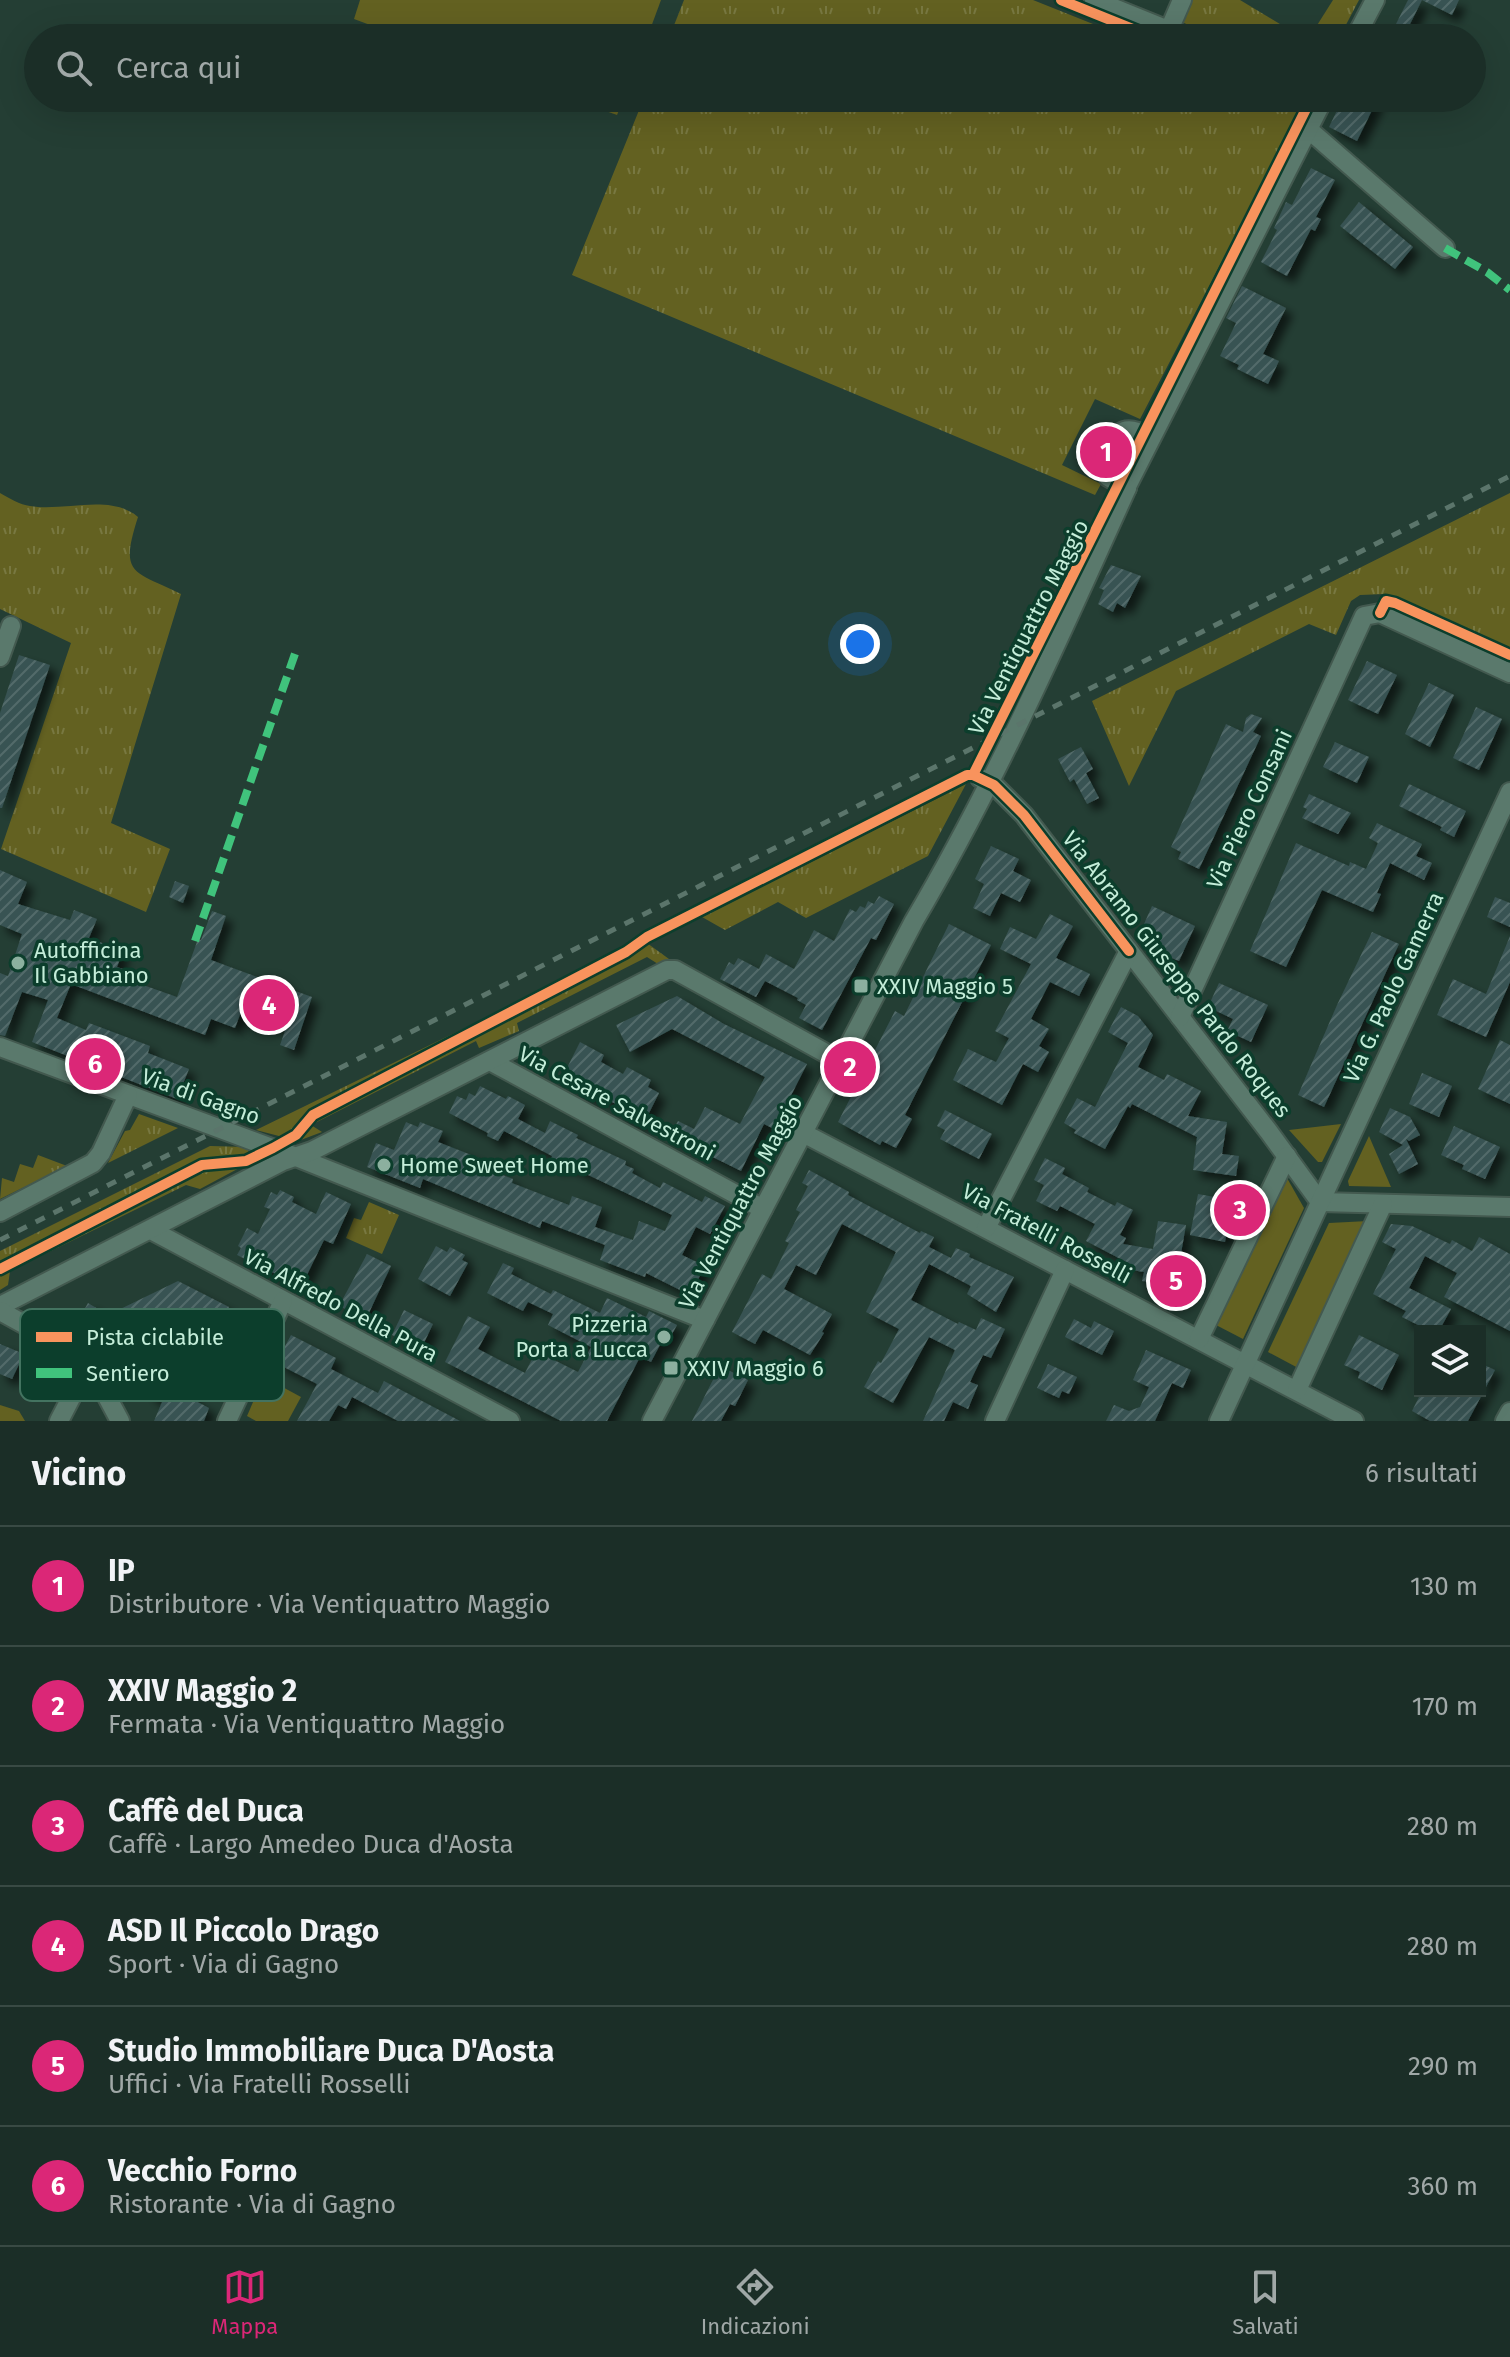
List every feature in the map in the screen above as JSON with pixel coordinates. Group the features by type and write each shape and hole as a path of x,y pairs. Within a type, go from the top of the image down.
{"street":[{"path":"1094,0 1154,24"},
{"path":"1172,24 1182,0"},
{"path":"1362,24 1375,0"},
{"name":"Via Ventiquattro Maggio","path":"652,1421 914,921 953,854 1062,608 1127,488 1317,112"},
{"path":"1308,129 1445,248"},
{"path":"1127,488 1108,477 1103,468 1114,437 1123,431 1134,430 1151,438"},
{"name":"Via Piero Consani","path":"1180,1017 1361,621 1368,614 1380,613 1510,673"},
{"path":"0,657 11,626"},
{"name":"Via Abramo Giuseppe Pardo Roques","path":"984,780 1005,795 1024,815 1320,1202"},
{"name":"Via G. Paolo Gamerra","path":"1219,1421 1510,792"},
{"path":"986,1228 1129,951"},
{"path":"0,1309 283,1161 490,1061 667,970 675,970 840,1061"},
{"name":"Via di Gagno","path":"0,1047 296,1157 705,1320"},
{"name":"Via Cesare Salvestroni","path":"490,1061 763,1209"},
{"path":"0,1212 93,1163 101,1153 128,1095"},
{"name":"Via Fratelli Rosselli","path":"803,1133 1354,1421"},
{"path":"1199,1339 1287,1156"},
{"path":"1320,1202 1510,1207"},
{"path":"1297,1390 1383,1204"},
{"name":"Via Alfredo Della Pura","path":"151,1230 510,1421"},
{"path":"995,1421 1065,1270"},
{"path":"279,1309 283,1301"},
{"path":"0,1309 20,1321"},
{"path":"59,1421 69,1401"},
{"path":"109,1401 120,1421"},
{"path":"227,1421 236,1401"},
{"path":"1505,1421 1510,1412"}],"green space":[{"path":"360,0 661,0 652,24 367,24 354,19"},
{"path":"684,0 1033,0 1093,24 675,24"},
{"path":"1189,0 1240,0 1280,24 1186,24 1179,21"},
{"path":"1333,0 1359,0 1346,24 1318,24"},
{"path":"638,112 1299,112 1140,419 1095,399 1062,465 1101,484 1095,495 572,275"},
{"path":"0,493 30,506 100,505 127,510 138,517 130,551 134,569 181,594 111,823 170,849 146,912 1,849 71,643 0,609"},
{"path":"1510,493 1510,652 1385,594 1360,595 1351,601 1336,635 1309,624 1176,691 1129,786 1092,701"},
{"path":"1405,612 1510,661 1510,667 1403,617"},
{"path":"966,784 928,856 806,918 778,902 725,930 702,917"},
{"path":"640,938 669,959 658,964 647,957 517,1023 519,1031 479,1048 476,1041 311,1125 322,1132 298,1141 256,1130 477,1022"},
{"path":"139,1114 178,1128 108,1163 125,1131 130,1130"},
{"path":"1341,1124 1322,1162 1318,1162 1289,1130"},
{"path":"1369,1136 1391,1187 1349,1186 1348,1181"},
{"path":"210,1146 247,1147 249,1153 243,1166 200,1189 186,1185 10,1271 8,1285 0,1290 0,1251"},
{"path":"38,1155 67,1166 0,1199 2,1178 14,1182 20,1164 33,1168"},
{"path":"1287,1178 1304,1208 1243,1339 1216,1325"},
{"path":"369,1202 399,1215 382,1254 346,1238 354,1218 361,1220"},
{"path":"1368,1221 1300,1369 1268,1352 1329,1223"},
{"path":"284,1388 301,1397 288,1421 256,1421 247,1416 254,1401 284,1401"},
{"path":"0,1405 19,1411 25,1421 0,1421"}],"building":[{"path":"1408,0 1422,0 1410,24 1396,24"},
{"path":"1422,0 1459,0 1452,15"},
{"path":"1336,112 1371,112 1357,141 1329,127"},
{"path":"1311,168 1335,180 1316,217 1321,219 1315,231 1311,229 1287,276 1261,262 1277,230 1274,228 1286,202 1292,205"},
{"path":"1359,202 1413,247 1395,269 1340,226"},
{"path":"1242,286 1286,308 1263,354 1279,361 1268,384 1237,369 1239,365 1220,356 1236,323 1226,318"},
{"path":"1111,565 1141,576 1125,608 1117,603 1113,612 1098,604 1104,590 1099,588"},
{"path":"19,655 50,665 0,808 0,713"},
{"path":"1367,661 1397,675 1378,714 1348,700"},
{"path":"1429,683 1454,695 1430,747 1405,734"},
{"path":"1476,707 1502,719 1479,770 1453,758"},
{"path":"1251,714 1262,718 1253,732 1261,736 1199,869 1178,859 1181,852 1171,847 1226,724 1243,732 1246,718"},
{"path":"1335,742 1369,757 1357,783 1323,767"},
{"path":"1081,747 1093,769 1086,773 1099,798 1087,804 1074,779 1070,782 1058,759"},
{"path":"1409,784 1466,811 1454,837 1440,830 1442,827 1399,806"},
{"path":"1309,794 1351,813 1338,834 1302,818"},
{"path":"1377,823 1422,844 1416,856 1432,863 1424,880 1390,863 1377,893 1381,894 1373,912 1322,890 1286,967 1250,951 1296,843 1349,866 1350,862 1366,869 1378,843 1369,838"},
{"path":"991,846 1019,859 1013,871 1031,880 1020,902 1001,893 990,916 973,908 984,884 975,879"},
{"path":"0,870 27,882 18,904 70,920 74,910 97,919 89,938 123,951 117,967 132,972 129,980 177,997 198,939 201,940 212,911 226,916 211,960 312,997 294,1050 280,1045 286,1028 241,1012 235,1028 211,1019 205,1035 71,984 57,1018 86,1030 89,1023 150,1046 148,1053 189,1069 177,1099 32,1042 48,1000 22,992 5,1036 0,1035 0,973 8,976 22,934 0,925"},
{"path":"175,881 189,886 183,903 169,897"},
{"path":"879,896 894,904 876,940 871,938 822,1030 799,1018 806,1005 798,998 765,981 756,997 720,979 729,962 734,965 738,958 759,969 766,954 794,969 814,930 834,941 850,909 856,912 860,906 865,908 868,901 874,904"},
{"path":"1495,897 1510,903 1510,927 1487,917"},
{"path":"1152,906 1195,926 1179,961 1159,953 1144,924"},
{"path":"1050,914 1073,926 1056,958 1090,974 1079,996 1050,982 1031,1019 1049,1029 1039,1046 1049,1052 1038,1072 1023,1064 1002,1105 953,1080 968,1049 996,1062 1009,1038 995,1031 1031,964 1000,949 1010,927 1036,939"},
{"path":"949,924 991,945 905,1115 912,1119 896,1148 882,1141 880,1145 838,1122 895,1011 904,1016"},
{"path":"1372,932 1399,944 1324,1107 1298,1095"},
{"path":"1510,936 1510,982 1486,1037 1437,1015 1453,979 1486,994"},
{"path":"1219,983 1268,1005 1251,1042 1227,1031 1233,1019 1208,1007"},
{"path":"677,996 724,1024 807,1064 774,1129 764,1124 741,1171 670,1136 678,1121 694,1129 705,1107 740,1124 765,1077 672,1029 630,1052 616,1025"},
{"path":"1121,1007 1138,1016 1153,1035 1138,1067 1164,1080 1167,1074 1201,1091 1188,1116 1227,1122 1222,1154 1239,1156 1236,1176 1193,1170 1197,1137 1132,1104 1130,1108 1128,1106 1105,1149 1074,1133 1076,1130 1064,1123 1077,1098 1095,1107 1128,1043 1108,1032"},
{"path":"1500,1040 1510,1045 1510,1104 1478,1089"},
{"path":"580,1042 604,1055 601,1062 623,1074 627,1067 651,1080 648,1087 659,1093 643,1125 621,1113 623,1108 599,1095 597,1099 574,1088 576,1083 563,1076"},
{"path":"1422,1073 1452,1086 1439,1117 1409,1104"},
{"path":"480,1086 525,1105 518,1119 545,1133 550,1121 578,1135 576,1138 626,1161 625,1165 634,1169 632,1173 660,1188 663,1182 702,1202 705,1196 725,1206 710,1234 696,1227 682,1255 705,1266 690,1295 646,1273 645,1277 600,1260 605,1245 542,1221 540,1228 423,1179 420,1188 367,1167 376,1143 394,1150 406,1122 418,1127 420,1122 443,1131 438,1142 479,1158 476,1165 513,1179 512,1183 569,1205 572,1196 602,1207 595,1227 633,1240 639,1221 665,1231 672,1215 563,1163 561,1168 550,1163 552,1156 504,1131 498,1141 449,1113 457,1096 466,1100 469,1093 475,1096"},
{"path":"1390,1108 1410,1117 1420,1135 1409,1141 1406,1139 1418,1164 1399,1174 1389,1154 1403,1145 1379,1132"},
{"path":"945,1110 992,1134 979,1159 940,1139 945,1130 937,1126"},
{"path":"1454,1126 1500,1147 1485,1179 1441,1155"},
{"path":"1045,1158 1065,1168 1062,1174 1089,1188 1087,1192 1115,1206 1117,1202 1133,1210 1120,1235 1126,1238 1123,1244 1153,1249 1158,1221 1186,1225 1179,1265 1187,1266 1184,1288 1142,1281 1144,1272 1131,1270 1132,1265 1086,1241 1095,1224 1060,1206 1057,1211 1036,1201 1044,1185 1034,1180"},
{"path":"809,1170 849,1192 848,1195 920,1233 934,1237 929,1247 951,1258 956,1248 1014,1277 996,1312 967,1294 971,1286 929,1264 911,1300 976,1330 981,1318 1005,1329 991,1358 983,1355 970,1382 978,1385 968,1409 953,1402 944,1421 923,1421 955,1350 929,1337 893,1403 864,1387 899,1329 866,1312 896,1252 842,1224 816,1275 796,1265 784,1289 832,1314 810,1355 763,1330 755,1344 732,1332 762,1274 771,1279 789,1243 785,1241 800,1212 796,1210 808,1186 802,1183"},
{"path":"280,1190 294,1197 292,1202 316,1214 326,1192 351,1204 333,1244 324,1240 305,1279 301,1277 298,1285 237,1255 247,1228 258,1234 270,1209 264,1207 271,1192 277,1195"},
{"path":"1198,1194 1237,1201 1234,1216 1230,1215 1225,1242 1190,1235"},
{"path":"1391,1224 1412,1226 1450,1244 1452,1240 1472,1251 1479,1237 1510,1254 1510,1331 1444,1297 1457,1273 1425,1256 1409,1288 1451,1309 1442,1325 1418,1325 1402,1317 1406,1311 1373,1294 1396,1249 1382,1242"},
{"path":"436,1246 447,1252 450,1247 465,1255 462,1260 468,1263 450,1296 418,1279"},
{"path":"367,1254 391,1266 366,1319 339,1306"},
{"path":"503,1263 514,1268 511,1274 600,1313 607,1298 646,1317 649,1311 677,1325 666,1345 661,1343 651,1362 640,1357 607,1421 561,1421 445,1362 468,1316 490,1327 478,1349 525,1373 536,1351 578,1372 591,1347 548,1325 553,1314 528,1302 523,1311 487,1293"},
{"path":"178,1281 229,1307 228,1309 120,1309"},
{"path":"88,1303 98,1309 85,1309"},
{"path":"404,1310 433,1324 421,1349 392,1335"},
{"path":"1074,1319 1091,1328 1094,1321 1114,1331 1102,1355 1065,1337"},
{"path":"291,1335 336,1358 331,1369 378,1393 384,1381 460,1421 398,1421 352,1397 346,1409 338,1405 329,1421 297,1421 317,1384 284,1367 284,1348"},
{"path":"1359,1335 1399,1355 1382,1390 1358,1378 1360,1372 1344,1365"},
{"path":"0,1344 20,1352 20,1362 12,1379 0,1374"},
{"path":"1146,1350 1191,1370 1183,1388 1172,1383 1155,1421 1106,1421 1114,1405 1129,1411 1140,1407 1149,1387 1133,1380"},
{"path":"1048,1364 1077,1377 1069,1394 1062,1391 1059,1398 1037,1388"},
{"path":"720,1366 748,1380 735,1406 730,1404 721,1421 692,1421"},
{"path":"1486,1366 1495,1370 1486,1387"},
{"path":"1419,1397 1481,1397 1468,1421 1430,1421 1412,1411"},
{"path":"196,1401 209,1408 204,1421 154,1421 162,1402"}],"railway":[{"path":"0,1240 1510,476"}],"marked path":[{"path":"1445,248 1487,272 1510,290"},
{"path":"195,941 297,648"}],"cycle path":[{"path":"1061,0 1120,24"},
{"path":"973,775 1304,112"},
{"path":"1380,613 1386,601 1395,603 1510,655"},
{"path":"0,1269 202,1165 246,1161 273,1148 296,1135 313,1115 626,952 647,937 967,775 994,785 1024,815 1129,951"}],"place":[{"name":"IP","path":"1106,452"},
{"name":"Autofficina Il Gabbiano","path":"18,963"},
{"name":"XXIV Maggio 5","path":"861,986"},
{"name":"ASD Il Piccolo Drago","path":"269,1005"},
{"name":"Vecchio Forno","path":"95,1064"},
{"name":"XXIV Maggio 2","path":"850,1067"},
{"name":"Home Sweet Home","path":"384,1165"},
{"name":"Caffè del Duca","path":"1240,1210"},
{"name":"Studio Immobiliare Duca D'Aosta","path":"1176,1281"},
{"name":"Pizzeria Porta a Lucca","path":"664,1337"},
{"name":"XXIV Maggio 6","path":"671,1368"}]}
